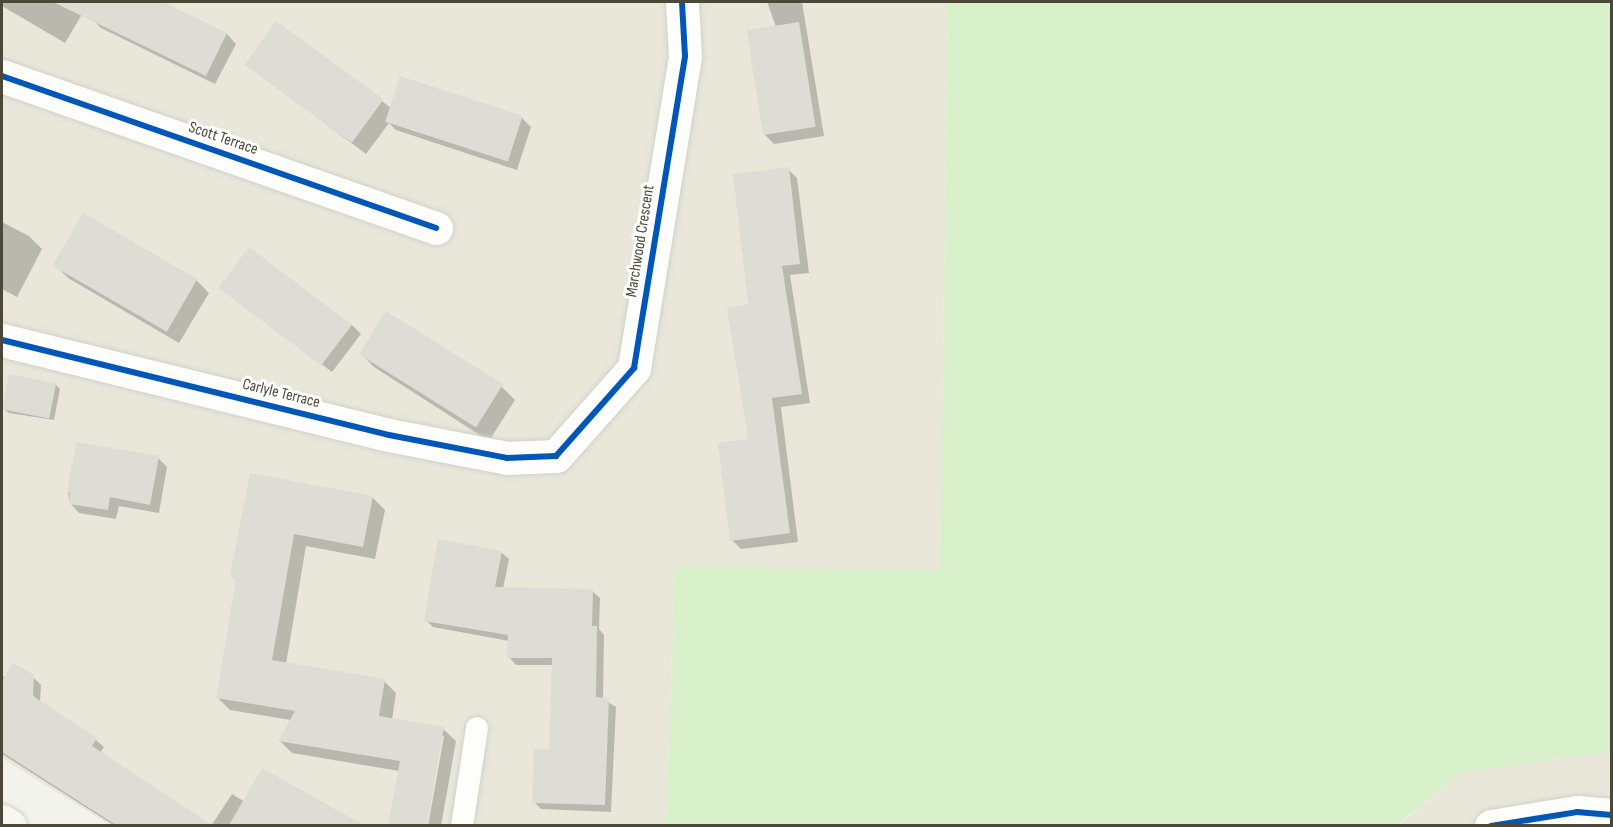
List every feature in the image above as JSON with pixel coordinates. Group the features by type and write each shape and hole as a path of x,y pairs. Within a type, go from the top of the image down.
{"main road":[{"path":"2,820 10,825"}],"street":[{"name":"Marchwood Crescent","path":"556,456 634,368 685,56 682,2"},
{"name":"Scott Terrace","path":"2,76 436,228"},
{"name":"Carlyle Terrace","path":"2,340 389,435 507,458 556,456"},
{"path":"1491,825 1577,812 1611,816"}],"lane":[{"path":"462,825 477,728"}],"shaded area":[{"path":"2,2 948,2 940,570 675,568 666,825 110,825 2,758"},
{"path":"1611,752 1611,825 1397,826 1462,772"}],"green space":[{"path":"948,2 1611,2 1611,752 1462,772 1397,825 666,825 675,567 940,570"}],"building":[{"path":"53,2 163,2 227,33 206,76"},
{"path":"276,21 384,99 352,143 244,65"},
{"path":"799,22 816,127 763,135 747,30"},
{"path":"400,76 523,116 508,162 385,122"},
{"path":"789,167 800,264 782,266 802,394 772,398 790,533 730,541 718,443 748,439 727,308 748,304 733,174"},
{"path":"83,213 197,279 167,332 53,266"},
{"path":"249,247 352,325 321,365 218,288"},
{"path":"386,311 503,384 476,427 359,354"},
{"path":"9,374 56,383 49,418 2,409"},
{"path":"76,442 159,456 150,505 110,497 108,510 69,504 70,493 67,492"},
{"path":"250,473 373,496 363,547 294,534 272,660 385,679 379,716 444,727 427,825 388,825 400,761 278,741 295,711 216,698 236,579 230,577"},
{"path":"438,539 502,551 495,587 593,589 592,626 597,626 596,697 609,698 605,805 532,803 534,749 549,749 552,658 507,658 508,635 424,621"},
{"path":"13,663 34,675 33,696 97,738 92,746 212,825 116,825 2,752 2,681"},
{"path":"262,768 364,825 229,825"}],"cycle path":[{"path":"2,340 389,435 507,458 556,456 634,368 685,56 682,2"},
{"path":"2,76 436,228"},
{"path":"1491,826 1577,812 1612,815"}]}
